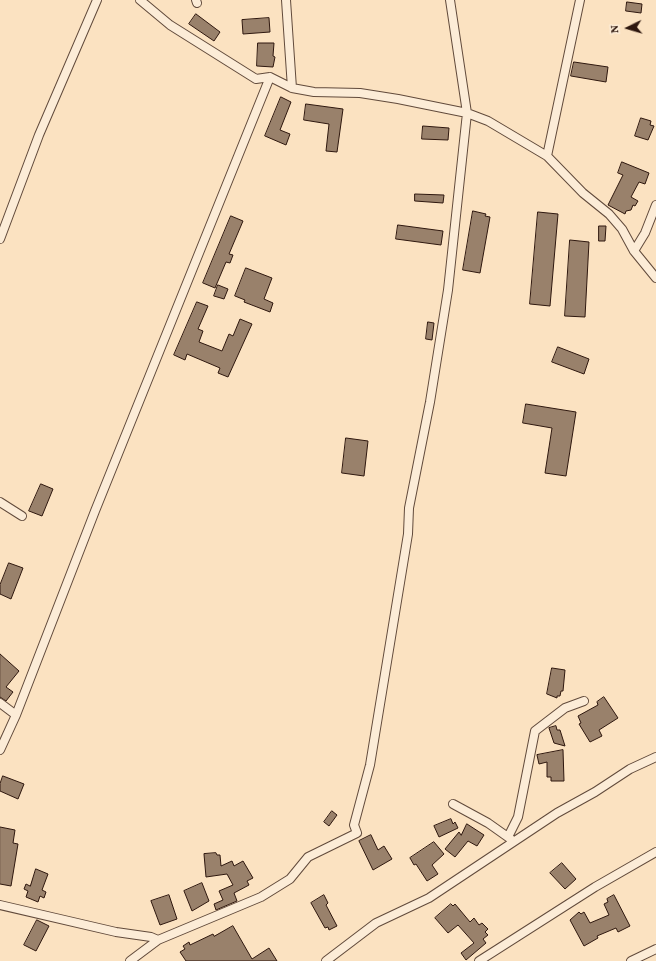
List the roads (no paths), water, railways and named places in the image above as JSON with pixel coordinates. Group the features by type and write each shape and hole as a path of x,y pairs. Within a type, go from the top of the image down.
{"street":[{"path":"0,239 40,135 97,0"},
{"path":"140,0 170,25 225,61 256,78 270,77 292,88 314,92 368,94 467,113 488,121 547,156 583,193 609,214 622,229 634,251 656,278"},
{"path":"286,0 292,88"},
{"path":"130,961 158,940 261,897 290,879 308,857 357,833 354,825 370,765 408,534 410,508 430,402 448,290 467,113 450,0"},
{"path":"547,156 580,0"},
{"path":"0,750 16,715 95,511 270,77"},
{"path":"634,251 645,233 656,205"},
{"path":"0,502 22,516"},
{"path":"511,839 518,817 535,731 565,708 584,701"},
{"path":"0,703 16,715"},
{"path":"326,961 376,923 429,898 511,839 595,792 630,768 656,757"},
{"path":"452,804 488,823 511,839"},
{"path":"478,961 596,887 656,852"},
{"path":"0,904 116,932 150,937 158,940"},
{"path":"631,961 656,949"}]}
